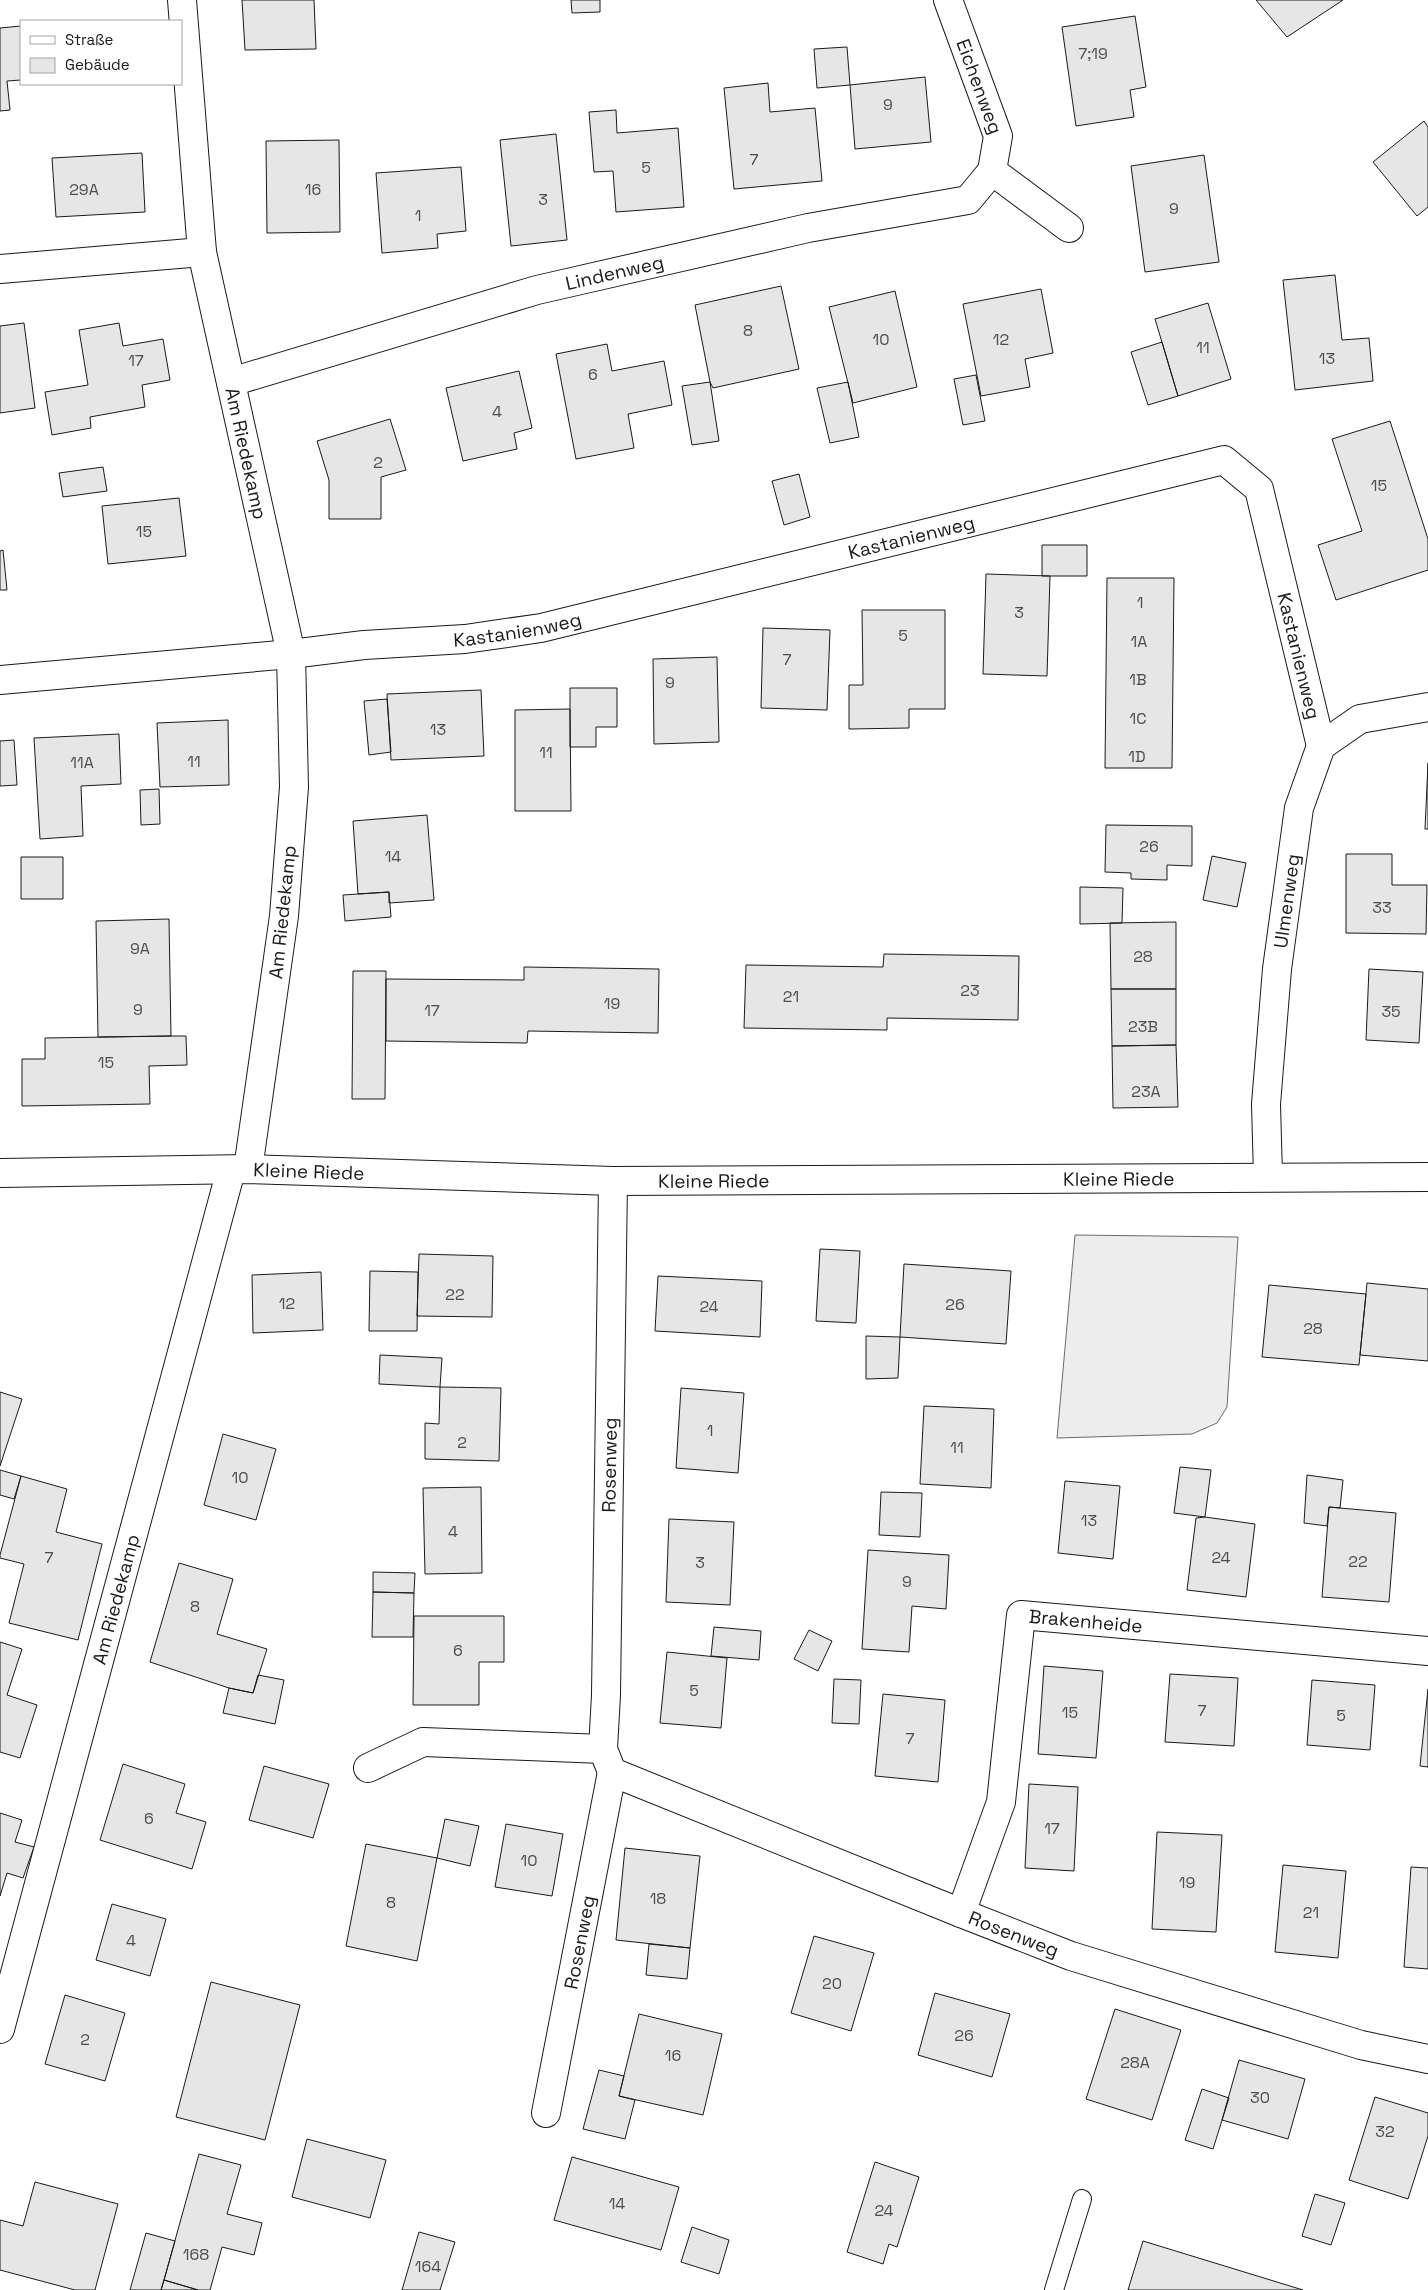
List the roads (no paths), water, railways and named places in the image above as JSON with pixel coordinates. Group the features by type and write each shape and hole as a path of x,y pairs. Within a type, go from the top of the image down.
{"street":[{"name":"Am Riedekamp","path":"0,2029 240,1170 284,916 294,787 291,654 202,252 182,0"},
{"name":"Eichenweg","path":"948,0 998,136 992,171"},
{"path":"992,171 1069,228"},
{"name":"Lindenweg","path":"231,382 537,290 808,228 968,200 992,171"},
{"path":"0,269 202,252"},
{"name":"Kastanienweg","path":"291,654 364,645 465,639 541,628 1224,460 1259,489 1321,746"},
{"path":"0,680 291,654"},
{"path":"1321,746 1360,719 1428,707"},
{"name":"Ulmenweg","path":"1268,1176 1266,1104 1277,969 1299,808 1321,746"},
{"name":"Kleine Riede","path":"0,1173 240,1170 613,1181 1268,1176 1428,1177"},
{"name":"Rosenweg","path":"546,2113 607,1760 606,1695 613,1181"},
{"name":"Brakenheide","path":"960,1914 1000,1802 1021,1614 1428,1651"},
{"name":"Rosenweg","path":"368,1768 423,1742 607,1760 960,1914 1081,1958 1361,2045 1428,2058"}],"lane":[{"path":"1054,2290 1082,2199"}]}
